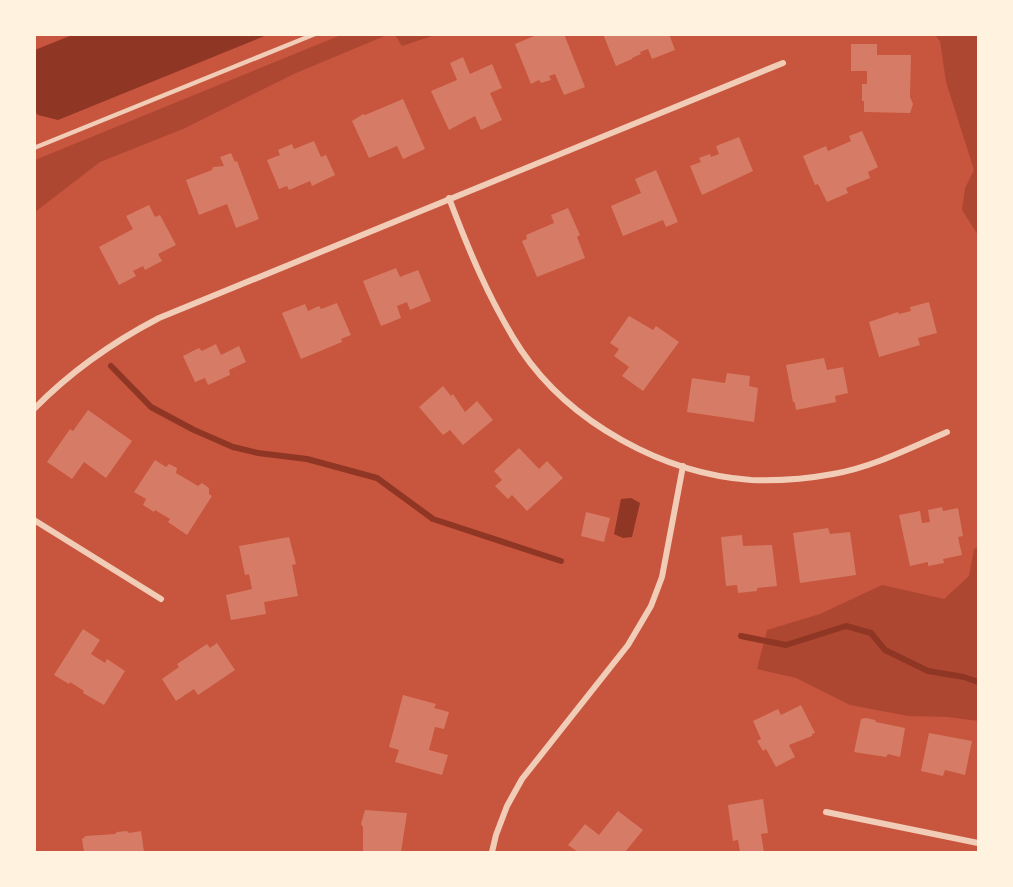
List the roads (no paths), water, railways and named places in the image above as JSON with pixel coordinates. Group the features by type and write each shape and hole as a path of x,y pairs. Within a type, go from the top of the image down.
{"street":[{"path":"34,409 85,364 122,338 159,318 783,63"},
{"path":"449,198 496,310 522,351 545,380 571,406 600,427 632,445 683,466 716,475 752,480 794,479 834,474 872,464 948,432"},
{"path":"492,852 507,806 522,779 628,645 651,606 662,577 683,466"},
{"path":"34,520 160,599"},
{"path":"826,812 978,843"}],"lane":[{"path":"34,148 315,34"}],"waterway":[{"path":"111,366 151,407 194,430 233,447 258,453 307,459 377,478 433,519 561,561"},
{"path":"741,636 786,645 846,626 871,633 885,650 928,671 964,677 978,682"}]}
